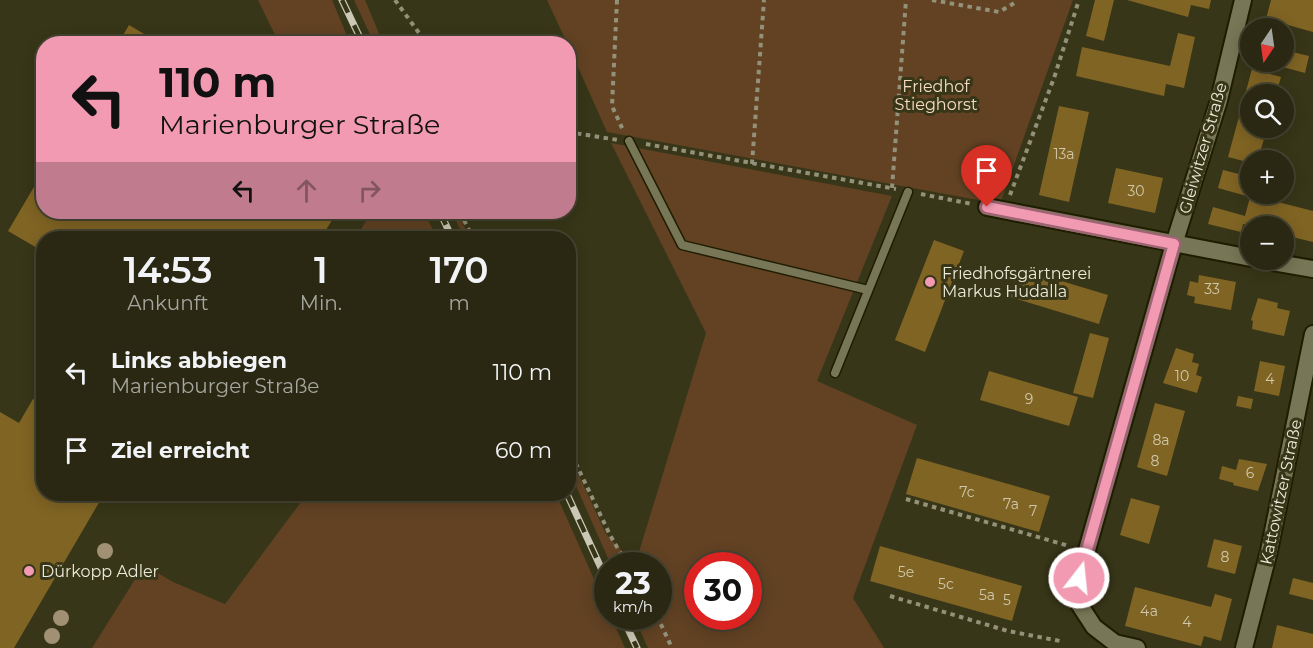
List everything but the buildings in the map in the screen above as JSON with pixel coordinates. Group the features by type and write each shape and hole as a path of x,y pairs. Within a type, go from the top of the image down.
{"street":[{"name":"Gleiwitzer Straße","path":"1137,648 1115,643 1094,627 1079,604 1079,578 1174,244 1217,109 1243,0"},
{"path":"987,207 1240,256"},
{"path":"1294,266 1313,269"},
{"name":"Kattowitzer Straße","path":"1244,648 1269,550 1313,334"}],"lane":[{"path":"629,141 682,245 868,290"},
{"path":"835,372 908,192"}],"path":[{"path":"395,0 421,36"},
{"path":"617,0 612,106 629,141"},
{"path":"752,164 764,0"},
{"path":"892,188 906,0"},
{"path":"932,0 999,12 1016,0"},
{"path":"1004,210 1054,78 1078,0"},
{"path":"576,133 892,188 987,207"},
{"path":"576,464 620,552"},
{"path":"906,500 1087,551"},
{"path":"890,596 1008,631 1060,641"},
{"path":"664,630 672,648"}],"green space":[{"path":"258,0 332,0 347,36 276,36"},
{"path":"354,0 365,0 380,36 371,36"},
{"name":"Friedhof Stieghorst","path":"547,0 1073,0 1000,204 607,132 576,62 576,36 564,36"},
{"path":"611,143 892,196 817,381 917,425 853,598 884,648 648,648 640,630 672,630 672,552 639,552 706,333"},
{"path":"367,219 428,219 434,231 360,231"},
{"path":"455,219 460,219 466,231 461,231"},
{"path":"576,469 606,534 623,552 605,552 576,486"},
{"path":"302,501 559,501 594,579 594,630 617,630 625,648 92,648 144,565 173,582 225,604"}],"railway":[{"path":"342,0 359,36"},
{"path":"443,219 449,231"},
{"path":"570,501 594,553"},
{"path":"629,630 637,648"}],"place":[{"name":"Friedhofsgärtnerei Markus Hudalla","path":"930,282"},
{"name":"Dürkopp Adler","path":"29,571"}],"route":[{"path":"987,207 1174,244 1079,578"}]}
